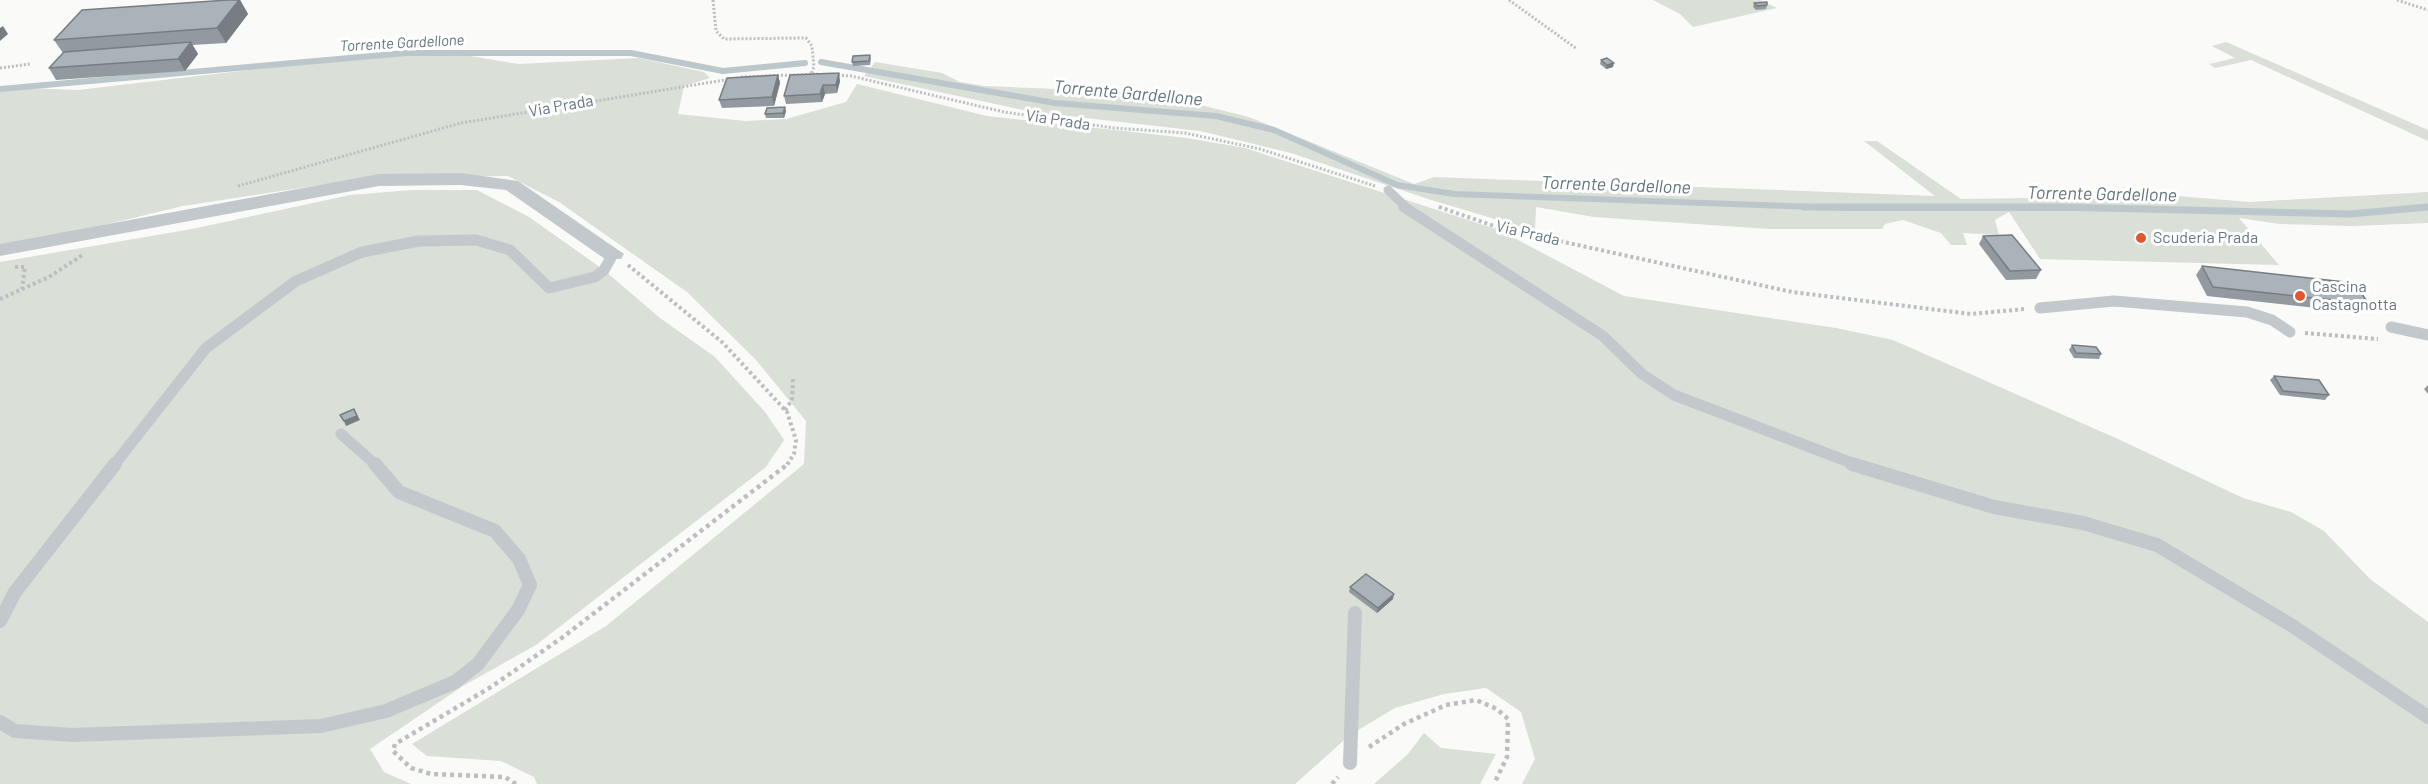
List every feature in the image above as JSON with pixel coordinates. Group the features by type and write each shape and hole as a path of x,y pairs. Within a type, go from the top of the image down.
{"street":[{"path":"4,258 379,180 460,179 511,185 613,254"}],"lane":[{"path":"1388,190 1399,202 1603,336 1642,374 1674,395 1836,459 1994,507 2083,523 2157,545 2291,625 2428,717"},
{"path":"0,621 15,592 206,348 296,281 362,252 419,241 476,240 510,250 549,288 595,277 604,270 613,254"},
{"path":"2040,308 2115,301 2247,312 2272,320 2290,332"},
{"path":"2391,327 2428,335"},
{"path":"0,722 15,731 72,735 321,726 386,711 456,682 478,664 518,610 530,585 519,559 495,531 399,492 369,458 341,434"},
{"path":"1350,763 1355,614"}],"path":[{"path":"713,0 716,31 724,39 806,38 812,46 814,67 811,74"},
{"path":"1509,0 1577,49"},
{"path":"2397,0 2428,10"},
{"path":"0,68 30,64"},
{"name":"Via Prada","path":"233,187 461,123 747,76 821,74"},
{"name":"Via Prada","path":"831,75 851,76 1015,113 1114,128 1185,133 1260,149 1388,190"},
{"name":"Via Prada","path":"1433,205 1500,228 1792,292 1971,314 2040,308"},
{"path":"0,299 49,277 90,249"},
{"path":"4,258 25,267 22,290"},
{"path":"516,784 505,777 431,774 411,768 393,751 395,744 491,687 563,637 786,467 794,454 796,440 785,410 722,342 635,271"},
{"path":"785,410 792,400 793,378"},
{"path":"1332,784 1358,753 1404,724 1446,705 1476,700 1497,709 1508,719 1507,757 1494,784"}],"shaded area":[{"path":"1653,0 1760,0 1777,8 1693,27 1680,14"},
{"path":"2226,42 2428,130 2428,141 2251,60 2215,68 2209,64 2235,58 2212,46"},
{"path":"403,52 458,54 518,64 639,58 704,72 710,78 684,86 678,114 745,121 786,119 846,102 857,84 987,116 1187,138 1245,148 1499,230 1624,296 1836,328 1893,340 2118,439 2243,498 2291,512 2324,531 2370,579 2428,622 2428,784 1522,784 1535,759 1521,712 1486,688 1444,694 1395,708 1350,735 1295,784 537,784 534,777 501,761 427,756 412,744 606,626 804,464 806,421 756,360 687,292 559,202 508,176 366,178 183,206 100,226 0,246 0,87 78,90"},
{"path":"875,62 942,73 960,82 984,86 1152,93 1249,117 1414,184 1434,177 1935,196 1864,141 1877,141 1961,199 2178,196 2249,202 2428,192 2428,223 2352,226 2280,224 2239,218 2279,265 2040,259 2009,212 1995,220 1999,235 1963,233 1967,245 1951,245 1941,233 1903,220 1885,224 1882,229 1769,229 1594,217 1536,207 1535,231 1428,199 1291,153 1200,131 1033,112 864,76"},
{"path":"412,190 477,190 529,217 604,270 660,318 715,357 766,413 784,440 766,467 536,645 463,686 370,749 384,772 411,784 0,784 0,262 192,229 350,195"},
{"path":"1424,733 1441,748 1496,754 1480,784 1374,784 1408,754"}],"building":[{"path":"239,0 217,28 54,40 82,10"},
{"path":"1767,2 1767,5 1757,6 1754,3"},
{"path":"191,42 178,59 49,68 64,52"},
{"path":"870,55 869,61 852,62 853,56"},
{"path":"1607,58 1614,63 1607,65 1601,60"},
{"path":"839,73 836,85 823,85 820,94 784,96 790,75"},
{"path":"778,75 772,97 719,100 727,78"},
{"path":"785,107 783,113 765,114 767,108"},
{"path":"2012,235 2041,270 2010,271 1983,236"},
{"path":"2202,266 2354,283 2369,304 2213,287"},
{"path":"2072,345 2096,347 2101,354 2076,353"},
{"path":"2274,376 2319,380 2329,395 2283,391"},
{"path":"354,409 357,416 344,421 340,415"},
{"path":"1366,574 1394,594 1378,608 1350,587"}],"waterway":[{"name":"Torrente Gardellone","path":"0,89 406,53 631,53 723,71 805,63"},
{"name":"Torrente Gardellone","path":"821,62 1055,103 1216,116 1274,130 1397,185 1454,194 1815,207"},
{"name":"Torrente Gardellone","path":"1804,207 1815,207"},
{"name":"Torrente Gardellone","path":"1815,207 2100,208"},
{"name":"Torrente Gardellone","path":"1815,207 2100,208"},
{"name":"Torrente Gardellone","path":"2100,208 2350,214 2428,207 2416,208"}],"place":[{"name":"Scuderia Prada","path":"2141,238"},
{"name":"Cascina Castagnotta","path":"2300,296"}]}
